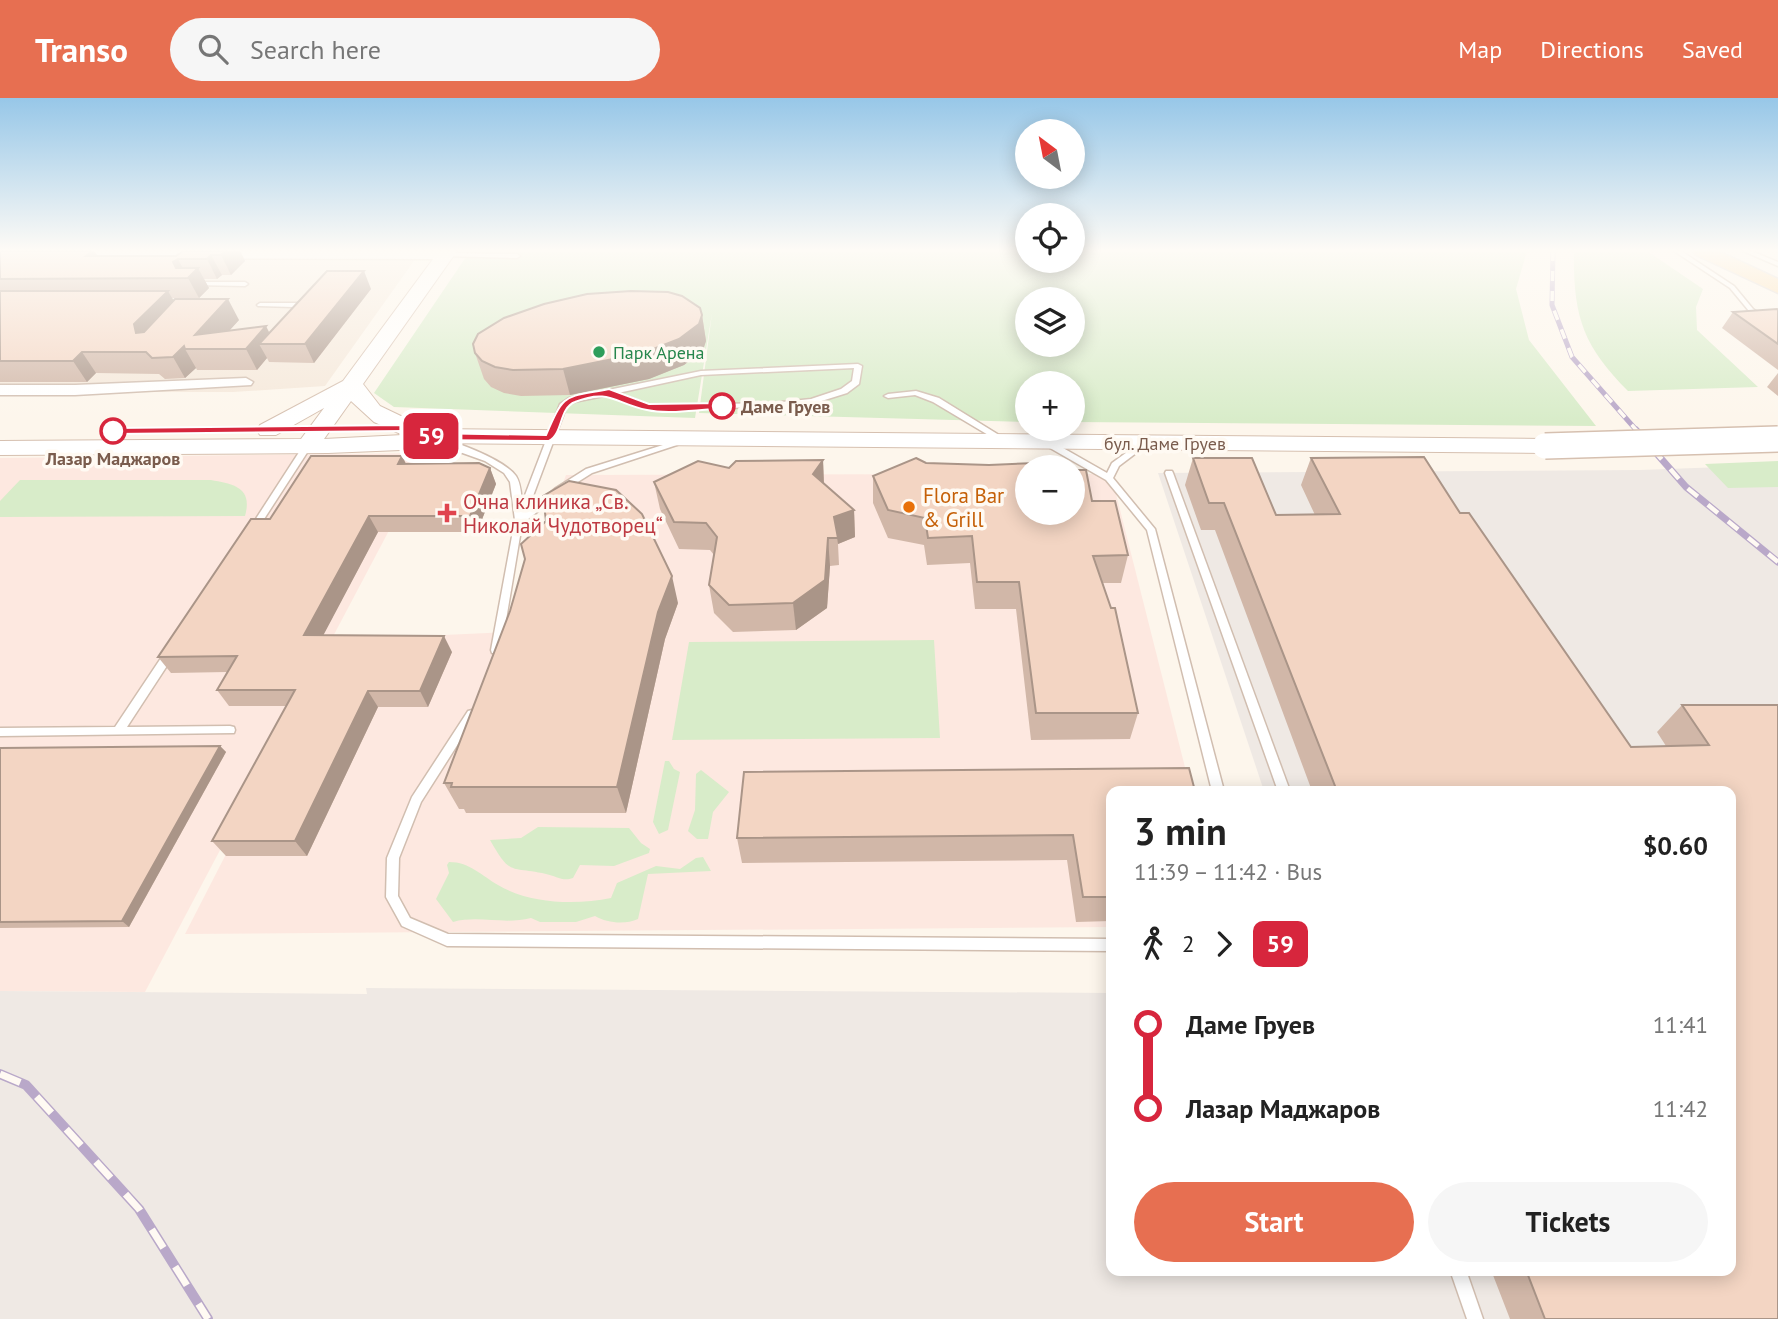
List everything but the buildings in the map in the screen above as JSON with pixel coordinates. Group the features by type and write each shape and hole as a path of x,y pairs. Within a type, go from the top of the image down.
{"main road":[{"path":"314,438 406,308"},
{"path":"352,383 364,405 404,428"},
{"path":"268,430 352,383"},
{"name":"бул. Даме Груев","path":"0,448 204,446 404,428 425,436"},
{"name":"бул. Даме Груев","path":"0,432 268,430 314,438 400,443 425,436 1545,446 1778,439"}],"street":[{"path":"0,390 75,390 246,382"}],"lane":[{"path":"290,315 296,308"},
{"path":"1749,308 1778,329"},
{"path":"491,664 499,640 518,524 564,404 572,400 609,392 701,373 858,366 856,382 844,391 812,401 772,405 648,407 609,392"},
{"path":"888,396 916,393 936,400 962,413 1006,442"},
{"path":"425,436 488,459 505,470 513,479 518,524"},
{"path":"247,537 314,438"},
{"path":"518,524 559,490 589,471 688,440"},
{"path":"1046,442 1109,478 1151,529 1218,786"},
{"path":"1109,478 1115,465 1145,443"},
{"path":"1169,472 1282,786"},
{"path":"118,731 179,640"},
{"path":"479,697 466,726 416,800 393,858 392,897 406,922 447,940 1106,945"},
{"path":"0,732 230,730"},
{"path":"1460,1276 1475,1319"}],"shaded area":[{"path":"0,308 380,308 325,386 233,392 0,392"},
{"path":"430,453 145,992 0,991 0,458"},
{"path":"1778,465 1778,1319 0,1319 0,991 367,994 366,988 1106,993 1106,1276 1736,1276 1736,786 1262,786 1158,473 1640,470"},
{"path":"1015,474 1015,525 1085,525 1085,474 1111,474 1190,786 1106,786 1106,927 185,934 336,640 509,632 566,475"}],"green space":[{"path":"431,308 1015,308 1015,357 1085,357 1085,308 1521,308 1529,340 1596,426 1085,422 1085,371 1015,371 1015,422 699,413 712,313 695,418 394,407 374,393"},
{"path":"1578,308 1696,308 1697,330 1758,387 1628,391 1590,343"},
{"path":"1778,461 1778,487 1728,488 1705,464"},
{"path":"20,480 211,480 240,489 244,493 247,507 245,516 0,517 0,501"},
{"path":"934,640 940,738 672,740 689,642"},
{"path":"665,761 669,761 674,769 680,772 668,830 659,834 653,822"},
{"path":"701,770 729,792 713,812 708,839 697,839 688,831 695,810 696,774"},
{"path":"538,827 629,828 641,843 650,849 649,853 614,866 580,865 573,878 566,879 512,868 503,860 490,840 521,838"},
{"path":"703,857 711,871 648,874 638,919 622,923 595,916 576,922 540,922 531,918 453,922 436,899 449,873 449,862 470,867 498,885 524,896 583,902 611,898 617,883 656,866 680,869 696,858"}],"railway":[{"path":"1553,308 1572,357 1638,432"},
{"path":"1636,430 1686,487 1778,562"},
{"path":"0,1074 26,1085 139,1209 208,1319"}],"bus line":[{"name":"59","path":"113,431 404,428 425,436 549,438 564,404 609,392 648,407 722,406"}],"place":[{"name":"Парк Арена","path":"599,352"},
{"name":"Даме Груев","path":"722,406"},
{"name":"Лазар Маджаров","path":"113,431"},
{"name":"Flora Bar & Grill","path":"909,507"},
{"name":"Oчна клиника „Св. Николай Чудотворец“","path":"447,513"}]}
